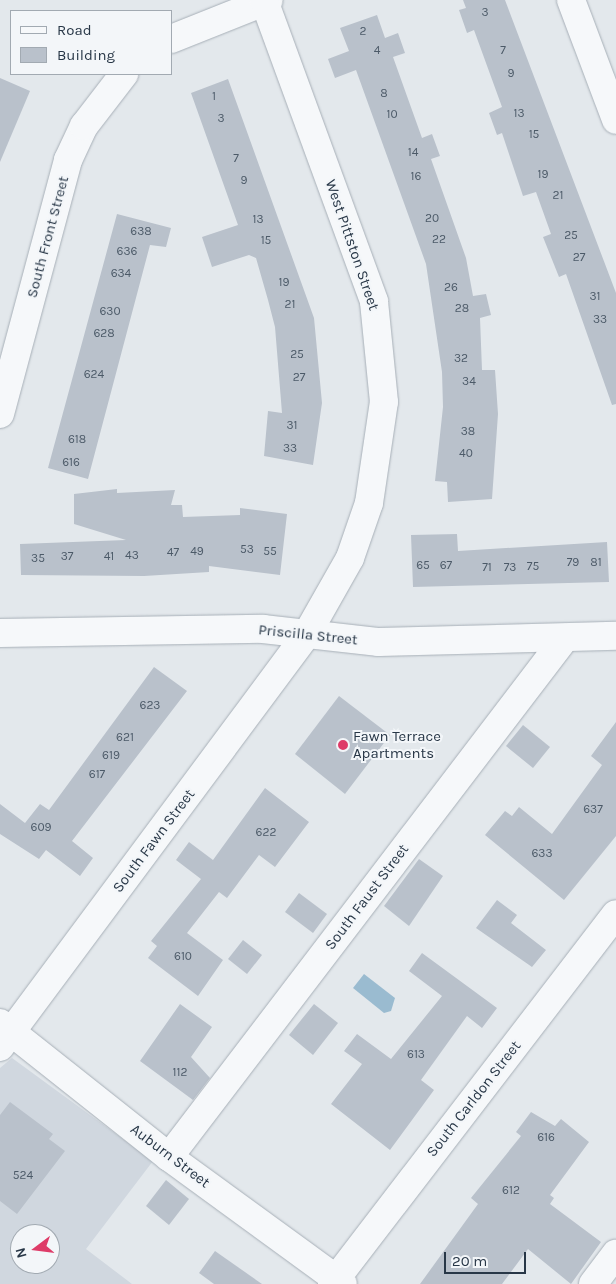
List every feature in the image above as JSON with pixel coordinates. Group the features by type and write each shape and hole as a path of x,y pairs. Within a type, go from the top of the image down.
{"street":[{"path":"571,0 613,103"},
{"path":"172,39 266,1"},
{"name":"West Pittston Street","path":"266,1 374,301 381,343 384,402 369,503 350,558 307,634"},
{"name":"South Front Street","path":"0,414 68,160 84,126 123,75"},
{"name":"Priscilla Street","path":"0,633 263,629 379,642 616,636"},
{"name":"South Fawn Street","path":"4,1034 307,634"},
{"name":"South Faust Street","path":"169,1157 565,638"},
{"name":"South Carldon Street","path":"337,1282 616,914"},
{"name":"Auburn Street","path":"4,1034 337,1282"},
{"path":"593,1284 616,1254"}],"shaded area":[{"path":"12,1058 153,1161 86,1249 132,1284 0,1284 0,1068"}],"water":[{"path":"364,974 395,998 391,1011 384,1013 353,988"}],"building":[{"path":"463,0 505,0 616,293 616,404 612,405 566,274 559,277 543,237 551,234 536,192 523,196 502,133 497,135 489,113 502,107 474,30 467,33 459,10 466,8"},
{"path":"377,15 385,38 398,33 405,53 393,57 422,138 432,134 440,156 431,159 466,258 473,296 486,294 491,315 480,318 482,370 495,370 498,414 492,499 448,502 447,482 435,481 443,407 442,372 426,264 356,70 335,78 328,59 349,51 340,28"},
{"path":"0,78 30,91 0,162"},
{"path":"228,79 314,318 322,403 313,465 264,456 268,411 282,413 275,327 268,300 256,258 249,255 212,267 202,237 238,225 191,93"},
{"path":"117,214 171,228 166,247 150,245 88,479 48,468"},
{"path":"117,489 117,493 175,490 171,505 182,505 183,517 240,515 240,508 287,514 280,575 209,566 209,572 144,576 21,575 20,544 126,540 74,524 74,494"},
{"path":"457,534 458,551 607,542 609,582 413,587 411,535"},
{"path":"154,667 187,691 72,841 93,858 80,876 46,850 39,859 0,834 0,804 25,823 40,804 49,810"},
{"name":"Fawn Terrace Apartments","path":"339,696 390,735 345,794 295,754"},
{"path":"616,722 616,836 564,900 485,835 505,811 512,816 519,807 552,834 602,765 591,756"},
{"path":"523,725 550,747 533,768 506,746"},
{"path":"265,788 309,822 275,867 259,855 227,898 219,892 187,933 223,960 198,996 148,958 157,946 151,941 201,879 176,860 189,842 213,860"},
{"path":"419,859 443,876 409,926 384,906"},
{"path":"299,893 327,914 313,933 285,912"},
{"path":"497,900 517,915 511,923 546,950 532,967 476,928"},
{"path":"243,940 262,955 247,974 228,959"},
{"path":"422,953 497,1008 482,1028 467,1016 421,1080 434,1090 390,1150 331,1104 362,1064 344,1051 357,1034 391,1059 442,996 409,971"},
{"path":"180,1004 212,1027 191,1057 210,1078 193,1100 140,1061"},
{"path":"314,1004 338,1023 313,1055 289,1035"},
{"path":"10,1102 53,1134 49,1139 65,1151 17,1214 0,1201 0,1115"},
{"path":"531,1112 555,1126 561,1119 589,1142 550,1195 554,1198 550,1204 601,1242 571,1284 528,1249 502,1284 420,1284 478,1204 471,1198 521,1136 516,1132"},
{"path":"166,1180 189,1199 169,1225 146,1206"},
{"path":"215,1251 262,1284 214,1284 199,1273"}],"place":[{"name":"Fawn Terrace Apartments","path":"343,745"}]}
